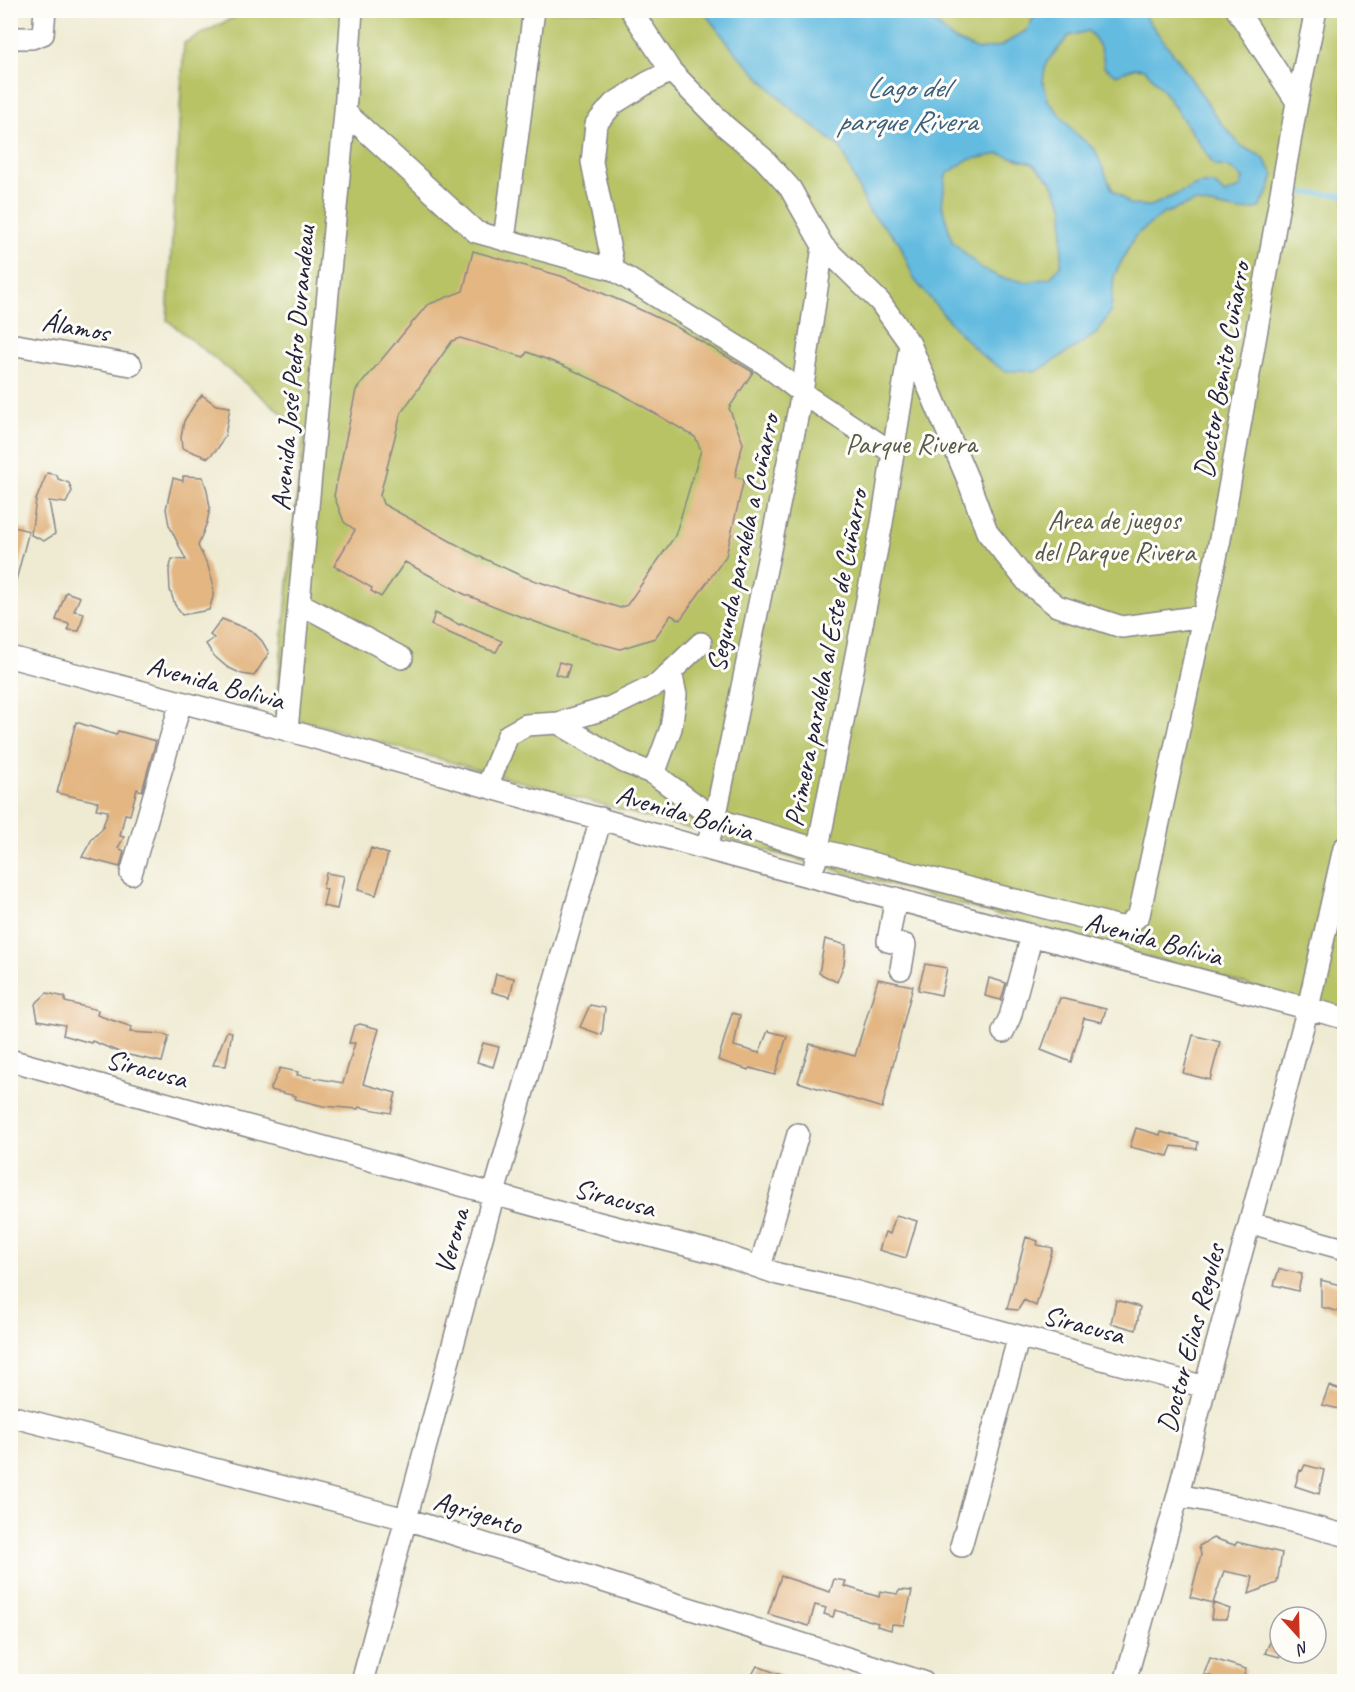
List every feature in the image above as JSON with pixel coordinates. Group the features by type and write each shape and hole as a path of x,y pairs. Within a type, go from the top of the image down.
{"street":[{"path":"10,38 32,38 42,34 45,10"},
{"name":"Avenida José Pedro Durandeau","path":"287,730 345,112 352,10"},
{"path":"504,240 534,10"},
{"path":"631,10 671,71 726,127 763,158 790,188 823,246 880,302 910,344 968,480 987,532 1028,583 1057,606 1122,627 1204,616"},
{"path":"1237,10 1297,102"},
{"name":"Doctor Benito Cuñarro","path":"817,849 1124,928 1139,915 1220,540 1297,102 1316,10"},
{"path":"614,270 592,162 596,124 613,104 671,71"},
{"path":"345,112 476,232 614,270 762,362 802,393 893,453"},
{"name":"Segunda paralela a Cuñarro","path":"706,849 715,819 802,393 823,246"},
{"name":"Álamos","path":"10,344 131,364"},
{"name":"Primera paralela al Este de Cuñarro","path":"812,876 882,524 910,344"},
{"path":"299,603 402,658"},
{"path":"487,787 508,735 526,725 558,723 611,706 658,684 701,643"},
{"name":"Avenida Bolivia","path":"10,657 287,730 706,849 1344,1018"},
{"path":"654,774 671,728 676,695 671,672"},
{"path":"131,873 181,702"},
{"path":"558,723 624,762 654,774 715,819 817,849"},
{"name":"Verona","path":"362,1682 494,1193 601,818"},
{"name":"Doctor Elias Regules","path":"1125,1682 1178,1495 1308,1008 1344,848"},
{"path":"896,898 888,941 905,945 901,969"},
{"path":"1003,1032 1010,1017 1032,934"},
{"name":"Siracusa","path":"10,1060 721,1254 760,1268 1205,1387"},
{"path":"760,1268 798,1134"},
{"path":"1251,1223 1344,1249"},
{"path":"961,1546 1019,1336"},
{"name":"Agrigento","path":"10,1416 406,1519 923,1682"},
{"path":"1178,1495 1238,1507 1344,1535"}],"green space":[{"name":"Parque Rivera","path":"246,11 1344,11 1344,1012 275,713 304,431 167,320 184,43"}],"water":[{"name":"Lago del parque Rivera","path":"703,11 925,11 928,17 953,39 978,50 1001,46 1027,30 1037,11 1141,11 1182,65 1217,118 1241,146 1263,157 1274,175 1269,191 1259,208 1240,211 1194,202 1163,214 1135,236 1114,276 1111,311 1096,334 1038,371 1005,371 981,355 914,279 899,242 868,210 841,148 789,107 735,52","holes":["1088,31 1100,48 1104,67 1116,75 1134,68 1145,69 1162,89 1215,166 1228,167 1243,178 1240,188 1225,194 1214,184 1199,184 1151,206 1131,205 1112,189 1095,150 1074,132 1048,100 1043,81 1046,63 1069,36","1000,154 1032,163 1051,181 1064,207 1061,264 1050,278 1027,282 1002,278 979,267 952,241 942,205 946,175 967,160"]}],"building":[{"path":"473,251 561,276 626,303 675,326 753,372 729,408 743,443 735,477 744,479 726,556 680,620 671,615 655,638 620,649 577,637 464,594 405,562 381,597 371,591 372,588 334,566 355,530 344,522 334,496 356,390 427,305 463,291","holes":["460,338 524,357 527,352 564,366 615,390 695,437 701,450 675,536 627,605 620,608 524,577 472,553 383,504 380,495 401,413 452,341"]},
{"path":"202,395 216,405 230,407 225,436 208,458 182,448 181,437 184,421"},
{"path":"47,473 57,475 58,479 69,483 72,491 66,503 49,501 55,534 44,541 31,535 36,500"},
{"path":"183,476 203,477 207,490 210,508 198,546 213,583 213,597 209,610 182,615 175,605 170,590 169,571 172,559 186,560 169,525 166,509 173,478 183,481"},
{"path":"10,526 29,531 15,584 10,583"},
{"path":"66,592 80,597 74,611 84,613 79,631 68,630 69,624 56,620"},
{"path":"435,613 502,641 496,652 486,649 431,625"},
{"path":"222,619 252,631 269,653 254,676 242,674 227,667 213,655 206,644 214,638 210,635"},
{"path":"559,662 570,665 566,677 555,674"},
{"path":"76,722 116,735 118,731 156,741 142,791 137,789 130,815 125,814 120,836 124,837 118,848 124,851 120,867 82,857 92,839 102,829 108,811 96,809 98,802 57,793"},
{"path":"371,848 388,854 376,895 358,890"},
{"path":"326,873 344,876 337,909 323,906 327,889 323,888"},
{"path":"825,939 846,945 844,964 837,982 819,973"},
{"path":"925,964 947,968 941,995 918,990"},
{"path":"496,974 514,978 510,997 492,992"},
{"path":"989,978 1006,983 1001,1000 985,996"},
{"path":"878,979 913,986 882,1108 798,1082 810,1044 855,1056"},
{"path":"47,993 65,997 65,1002 98,1010 97,1015 132,1027 130,1032 169,1036 162,1062 124,1054 92,1041 91,1043 63,1035 65,1025 38,1020 35,1004"},
{"path":"1060,998 1106,1009 1102,1022 1084,1018 1071,1062 1041,1050"},
{"path":"590,1005 605,1008 602,1035 580,1027"},
{"path":"732,1013 740,1015 734,1046 759,1053 768,1031 787,1036 775,1075 718,1060"},
{"path":"360,1024 379,1029 363,1084 396,1093 391,1113 359,1107 358,1109 323,1106 270,1090 280,1068 298,1072 297,1075 343,1083 355,1043 349,1043 354,1026"},
{"path":"227,1031 232,1032 226,1066 213,1065"},
{"path":"1193,1035 1220,1042 1210,1080 1183,1073"},
{"path":"483,1043 499,1047 493,1067 477,1062"},
{"path":"1136,1128 1198,1142 1197,1149 1172,1146 1168,1156 1130,1147"},
{"path":"896,1215 917,1221 906,1258 879,1250 885,1232 890,1234"},
{"path":"1026,1237 1038,1241 1037,1245 1053,1248 1036,1306 1024,1300 1018,1310 1007,1309"},
{"path":"1279,1269 1302,1274 1298,1291 1274,1285"},
{"path":"1321,1280 1344,1286 1344,1313 1321,1307"},
{"path":"1116,1300 1140,1307 1136,1330 1111,1323"},
{"path":"1329,1386 1344,1391 1344,1410 1322,1405"},
{"path":"1305,1465 1324,1470 1319,1494 1295,1486 1300,1470 1302,1471"},
{"path":"1213,1538 1235,1545 1237,1542 1282,1553 1277,1583 1249,1594 1253,1577 1224,1571 1213,1603 1190,1597 1201,1555 1199,1546"},
{"path":"781,1576 830,1592 834,1579 846,1581 844,1586 879,1597 880,1591 897,1594 900,1590 912,1591 904,1625 892,1624 891,1630 877,1626 878,1623 835,1610 833,1617 824,1614 826,1608 815,1605 809,1626 768,1614"},
{"path":"1213,1603 1230,1609 1226,1619 1211,1619"},
{"path":"1210,1658 1246,1669 1242,1682 1227,1682 1204,1674"},
{"path":"757,1666 795,1680 795,1682 748,1682"}],"waterway":[{"path":"1287,192 1344,195"}],"park label":[{"name":"Area de juegos del Parque Rivera","path":"1114,535"}]}
